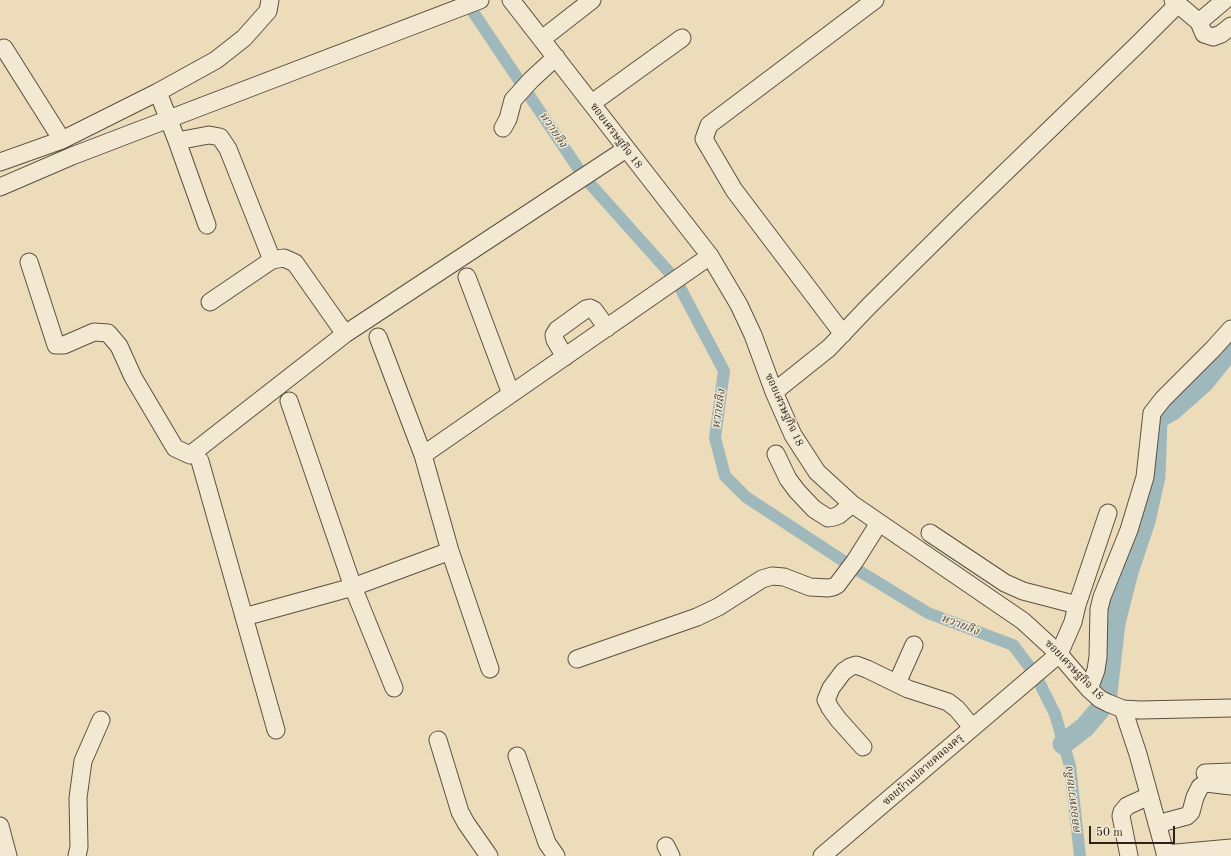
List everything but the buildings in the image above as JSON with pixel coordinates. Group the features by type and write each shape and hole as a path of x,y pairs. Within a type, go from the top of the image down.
{"street":[{"path":"0,162 62,140 158,92 216,60 244,38 268,11 270,0"},
{"path":"0,187 72,156 480,0"},
{"name":"ซอยเศรษฐกิจ 18","path":"511,0 710,256 739,304 748,323 774,392 793,435 817,472 852,504 1023,621 1059,654 1090,689 1104,701 1123,709 1140,710 1231,708"},
{"path":"542,39 592,0"},
{"path":"842,334 734,190 704,139 709,124 876,0"},
{"path":"1199,22 1225,0"},
{"path":"774,392 829,348 945,231 1138,44 1175,2 1199,22 1204,34 1213,37 1221,34 1231,26"},
{"path":"592,103 682,38"},
{"path":"4,48 62,140"},
{"path":"504,128 514,100 531,80 556,57"},
{"path":"158,92 207,225"},
{"path":"177,141 209,135 220,137 228,149 272,260"},
{"path":"29,262 56,345 64,345 94,332 108,333 119,346 133,377 175,448 190,455 345,334 626,149"},
{"path":"423,455 710,256"},
{"path":"210,302 272,260 284,258 295,263 345,334"},
{"path":"467,277 511,394"},
{"path":"565,357 555,340 554,335 556,330 586,309 590,308 594,310 607,328"},
{"path":"1090,689 1096,670 1098,657 1099,609 1102,597 1128,530 1145,477 1152,413 1163,399 1231,329"},
{"path":"378,337 423,455 450,551 490,669"},
{"path":"289,401 353,587 394,688"},
{"path":"776,454 788,479 814,509 828,518 839,516 852,504"},
{"path":"200,460 276,730"},
{"path":"1059,654 1073,622 1076,605 1108,513"},
{"path":"577,659 697,617 718,607 762,579 772,576 784,577 810,587 828,588 837,585 855,561 879,523"},
{"path":"930,533 1005,583 1024,591 1076,605"},
{"path":"244,617 353,587 450,551"},
{"path":"897,683 914,645"},
{"name":"ซอยบ้านปลายคลองครุ","path":"822,856 1059,654"},
{"path":"863,747 830,708 826,700 831,688 843,672 856,665 908,689 948,702 972,727"},
{"path":"1123,709 1138,754 1165,855 1231,848"},
{"path":"78,856 78,798 83,761 101,720"},
{"path":"438,740 460,812 489,856"},
{"path":"517,756 547,843 556,856"},
{"path":"1205,773 1231,772"},
{"path":"1157,824 1187,816 1191,812 1195,797 1200,787 1206,783 1231,786"},
{"path":"1129,856 1121,816 1122,812 1127,806 1149,796"},
{"path":"0,826 8,856"}],"waterway":[{"name":"หวายลิง","path":"465,0 584,177 676,280 724,371 715,438 725,476 746,497 851,566 928,613 1013,645 1035,674 1055,714 1070,766 1080,856"},
{"path":"1063,744 1085,727 1106,702 1115,623 1128,572 1145,521 1155,477 1157,419 1171,411 1204,382 1231,348"}],"water label":[{"name":"คลองหวายลิง","path":"1073,800"}]}
